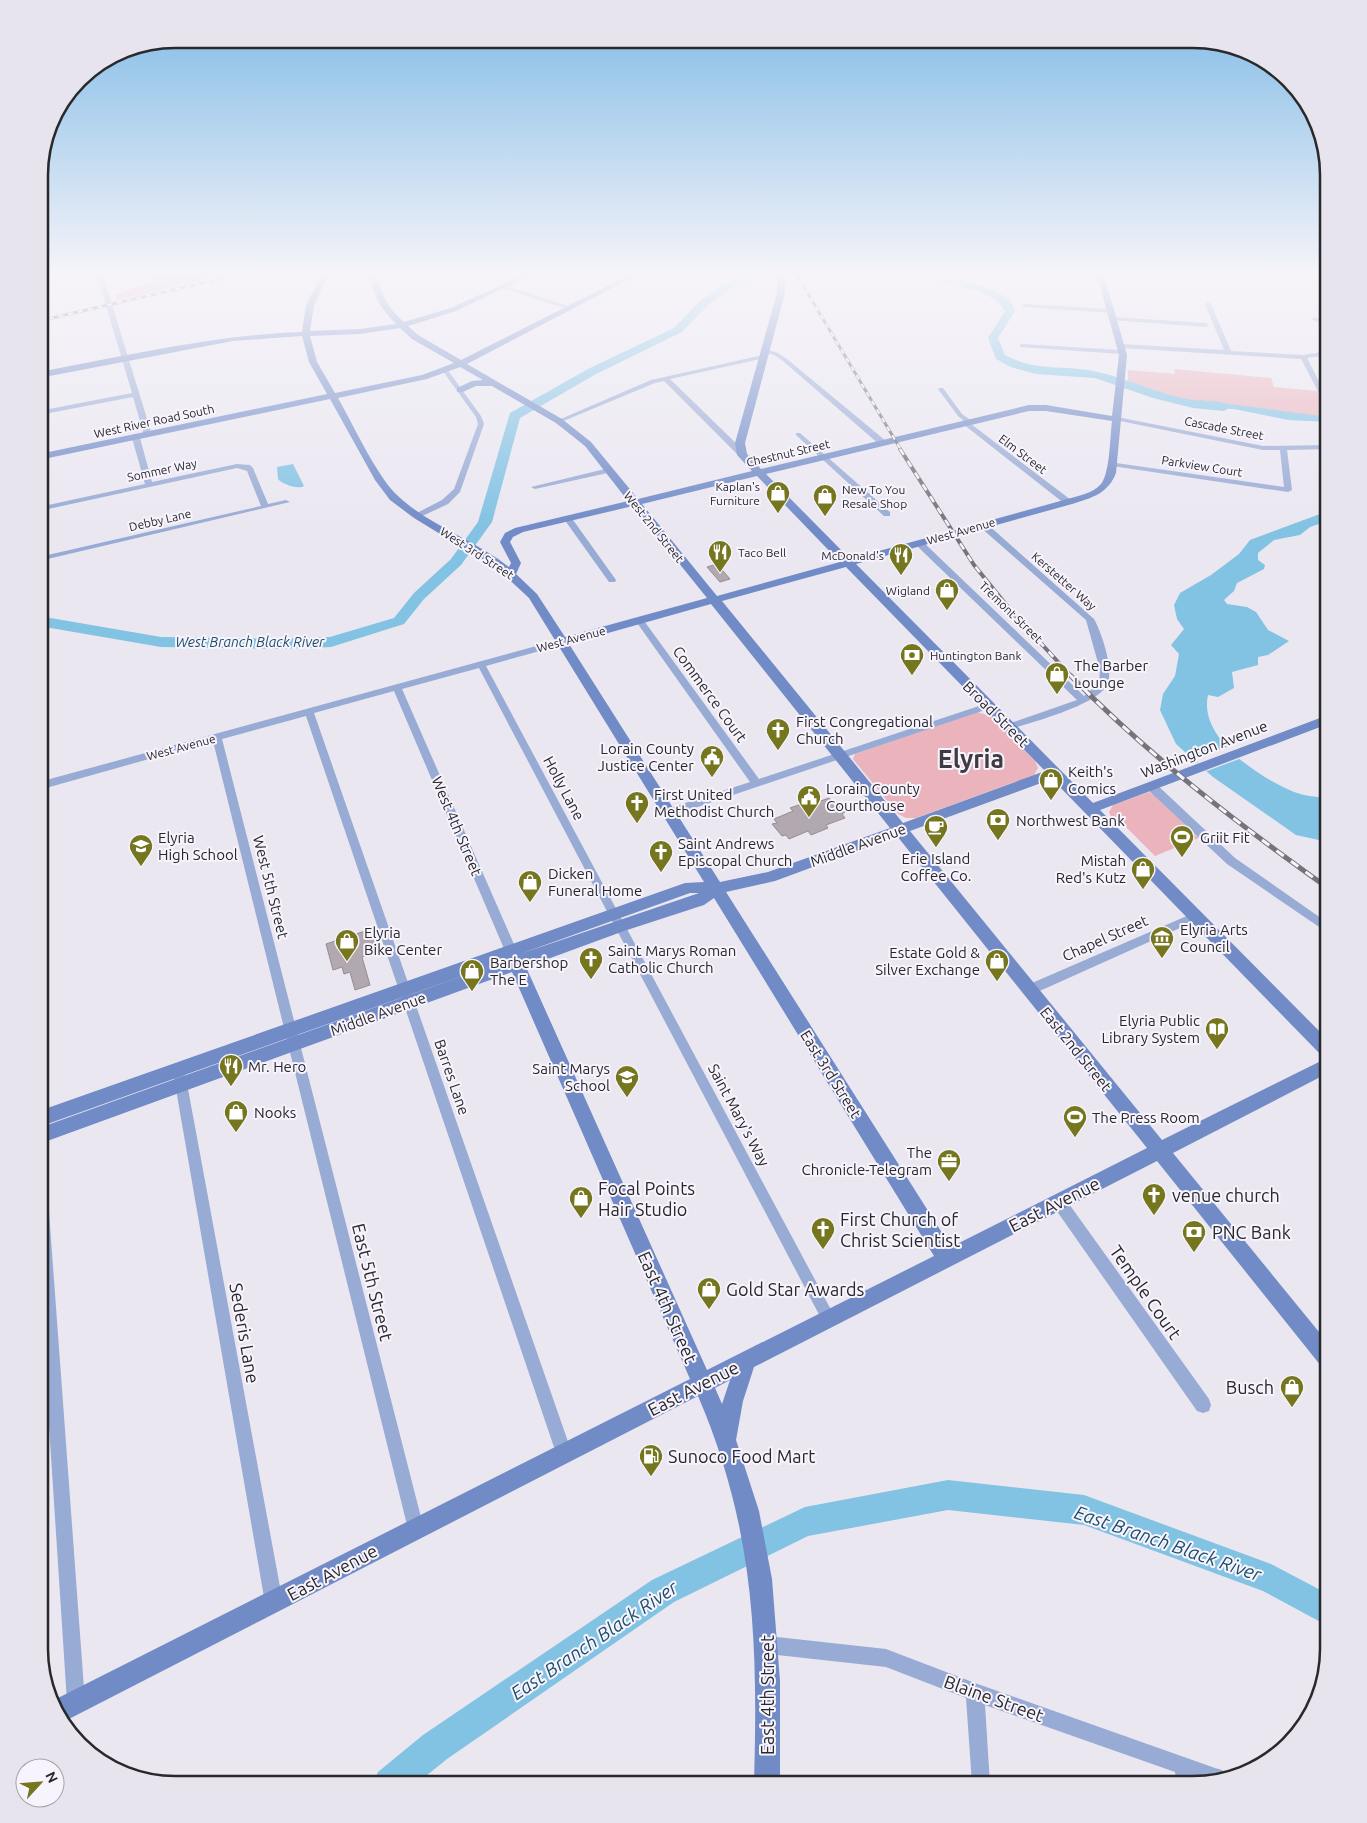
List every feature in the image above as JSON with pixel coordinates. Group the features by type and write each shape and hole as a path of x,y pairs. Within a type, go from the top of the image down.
{"main road":[{"path":"48,372 136,357"},
{"name":"West 3rd Street","path":"311,357 382,483 394,498 418,516 511,574 536,601 716,889"},
{"name":"West 2nd Street","path":"448,357 559,421 578,435 635,502 901,830"},
{"name":"West River Road South","path":"48,456 408,381 445,370 474,357"},
{"path":"741,452 740,443 763,357"},
{"path":"1112,464 1122,357"},
{"path":"460,390 475,383 494,383"},
{"path":"1070,411 1105,406 1120,393"},
{"name":"Chestnut Street","path":"511,574 516,563 505,545 509,536 519,530 1033,407 1117,418"},
{"name":"Broad Street","path":"741,452 847,563 1320,1043"},
{"name":"West Avenue","path":"562,642 1068,502 1102,489 1108,481 1112,464"},
{"name":"Washington Avenue","path":"1090,810 1320,721"},
{"name":"Middle Avenue","path":"48,1132 180,1077 617,920 699,901 716,889 770,877 1054,773"},
{"name":"East 2nd Street","path":"901,830 1320,1349"},
{"name":"East 3rd Street","path":"716,889 947,1259"},
{"name":"East 4th Street","path":"514,957 702,1384 727,1445 752,1525 767,1634 767,1776"},
{"name":"East Avenue","path":"67,1707 1320,1069"},
{"name":"Middle Avenue","path":"48,1116 180,1077"},
{"path":"727,1445 733,1401 746,1361"}],"street":[{"path":"559,421 651,382 751,357"},
{"path":"781,357 883,443"},
{"path":"1302,357 1320,390"},
{"path":"126,359 148,435"},
{"path":"418,516 445,502 457,490 480,424 479,417 445,370"},
{"name":"Broad Street","path":"664,378 741,452"},
{"name":"Elm Street","path":"941,389 967,423 1068,502"},
{"path":"48,411 136,394"},
{"name":"Cascade Street","path":"1117,418 1237,443 1283,449 1320,447"},
{"path":"798,434 887,514"},
{"path":"136,438 149,485"},
{"name":"Parkview Court","path":"1112,464 1288,490 1283,449"},
{"name":"Sommer Way","path":"48,507 232,467 244,467 250,470 265,507"},
{"path":"535,487 608,470"},
{"name":"Debby Lane","path":"48,557 286,502"},
{"path":"568,519 612,580"},
{"name":"Kerstetter Way","path":"983,525 1092,622 1102,654 1105,678 1103,684 1084,701 1008,727"},
{"name":"Tremont Street","path":"920,543 1084,701"},
{"name":"Commerce Court","path":"639,620 757,784"},
{"name":"West Avenue","path":"48,784 562,642"},
{"name":"Holly Lane","path":"481,664 617,920"},
{"name":"West 4th Street","path":"397,688 514,957"},
{"path":"668,813 988,706"},
{"name":"Barres Lane","path":"309,712 564,1453"},
{"name":"West 5th Street","path":"217,737 292,1037"},
{"path":"1150,786 1230,861 1320,923"},
{"name":"Chapel Street","path":"1029,990 1196,916"},
{"name":"Saint Mary's Way","path":"617,920 829,1319"},
{"name":"East 5th Street","path":"292,1037 416,1529"},
{"name":"Sederis Lane","path":"180,1077 274,1603"},
{"name":"Temple Court","path":"1059,1202 1202,1405"},
{"path":"48,1343 67,1707"},
{"name":"Blaine Street","path":"767,1634 886,1658 1185,1775"},
{"path":"975,1692 980,1776"}],"shaded area":[{"path":"1174,369 1271,378 1274,387 1320,391 1320,419 1193,404 1128,386 1128,370 1175,374"},
{"path":"977,712 991,716 1035,761 1038,768 1034,775 916,818 906,818 898,814 853,759 855,754"},
{"path":"1149,792 1199,838 1155,856 1125,826 1113,822 1109,812 1113,805"}],"water":[{"path":"1200,400 1320,416 1320,422 1288,420 1234,409 1196,407"},
{"path":"293,464 304,486 290,486 278,479 277,467"},
{"path":"1320,514 1320,524 1310,527 1300,535 1274,540 1258,553 1258,560 1265,565 1264,569 1237,583 1234,591 1224,600 1227,604 1247,607 1256,612 1268,630 1289,641 1268,655 1258,657 1258,665 1232,672 1234,688 1218,697 1208,695 1207,711 1212,726 1222,741 1249,766 1280,786 1294,792 1320,797 1320,840 1296,835 1213,777 1176,744 1160,710 1163,694 1175,676 1179,654 1171,645 1184,629 1177,619 1174,605 1180,593 1211,575 1239,554 1250,540"}],"pier":[{"path":"1229,746 1242,758 1207,771 1193,759"}],"building":[{"name":"Taco Bell","path":"717,564 730,579 720,582 707,567"},
{"name":"Lorain County Courthouse","path":"829,798 833,802 835,801 845,812 842,814 845,818 826,825 828,828 811,835 808,831 789,839 786,835 782,836 772,824 777,823 774,819 793,811 790,808 807,802 809,805"},
{"name":"Elyria Bike Center","path":"374,928 381,951 362,957 370,985 355,990 350,972 344,974 342,967 333,970 326,944"}],"waterway":[{"name":"West Branch Black River","path":"48,623 161,642 278,644 331,642 399,621 419,596 456,562 485,522 514,416 558,390 621,357"},
{"name":"West Branch Black River","path":"1000,357 1015,365 1036,371 1096,375 1157,395 1193,404 1224,407"},
{"name":"East Branch Black River","path":"400,1776 435,1747 663,1591 805,1522 948,1495 1084,1510 1271,1579 1320,1607"}],"railway":[{"path":"846,357 901,450"},
{"path":"900,449 974,565 1012,612 1072,677"},
{"path":"1072,677 1131,734 1195,788 1260,839 1320,882"}],"place":[{"name":"Kaplan's Furniture","path":"778,514"},
{"name":"New To You Resale Shop","path":"825,517"},
{"name":"Taco Bell","path":"720,573"},
{"name":"McDonald's","path":"901,576"},
{"name":"Wigland","path":"947,611"},
{"name":"Huntington Bank","path":"912,676"},
{"name":"The Barber Lounge","path":"1057,695"},
{"name":"First Congregational Church","path":"778,751"},
{"name":"Lorain County Justice Center","path":"712,778"},
{"name":"Keith's Comics","path":"1051,801"},
{"name":"Lorain County Courthouse","path":"809,818"},
{"name":"First United Methodist Church","path":"637,824"},
{"name":"Northwest Bank","path":"998,841"},
{"name":"Erie Island Coffee Co.","path":"936,848"},
{"name":"Griit Fit","path":"1182,858"},
{"name":"Elyria High School","path":"141,867"},
{"name":"Saint Andrews Episcopal Church","path":"661,873"},
{"name":"Mistah Red's Kutz","path":"1143,890"},
{"name":"Dicken Funeral Home","path":"530,903"},
{"name":"Elyria Arts Council","path":"1162,959"},
{"name":"Elyria Bike Center","path":"347,962"},
{"name":"Saint Marys Roman Catholic Church","path":"591,980"},
{"name":"Estate Gold & Silver Exchange","path":"997,982"},
{"name":"Barbershop The E","path":"472,992"},
{"name":"Elyria Public Library System","path":"1217,1050"},
{"name":"Mr. Hero","path":"231,1087"},
{"name":"Saint Marys School","path":"627,1098"},
{"name":"Nooks","path":"236,1133"},
{"name":"The Press Room","path":"1075,1138"},
{"name":"The Chronicle-Telegram","path":"949,1182"},
{"name":"venue church","path":"1154,1216"},
{"name":"Focal Points Hair Studio","path":"581,1219"},
{"name":"First Church of Christ Scientist","path":"823,1250"},
{"name":"PNC Bank","path":"1194,1253"},
{"name":"Gold Star Awards","path":"709,1310"},
{"name":"Busch","path":"1292,1408"},
{"name":"Sunoco Food Mart","path":"651,1477"}],"district":[{"name":"Elyria","path":"971,759"}]}
